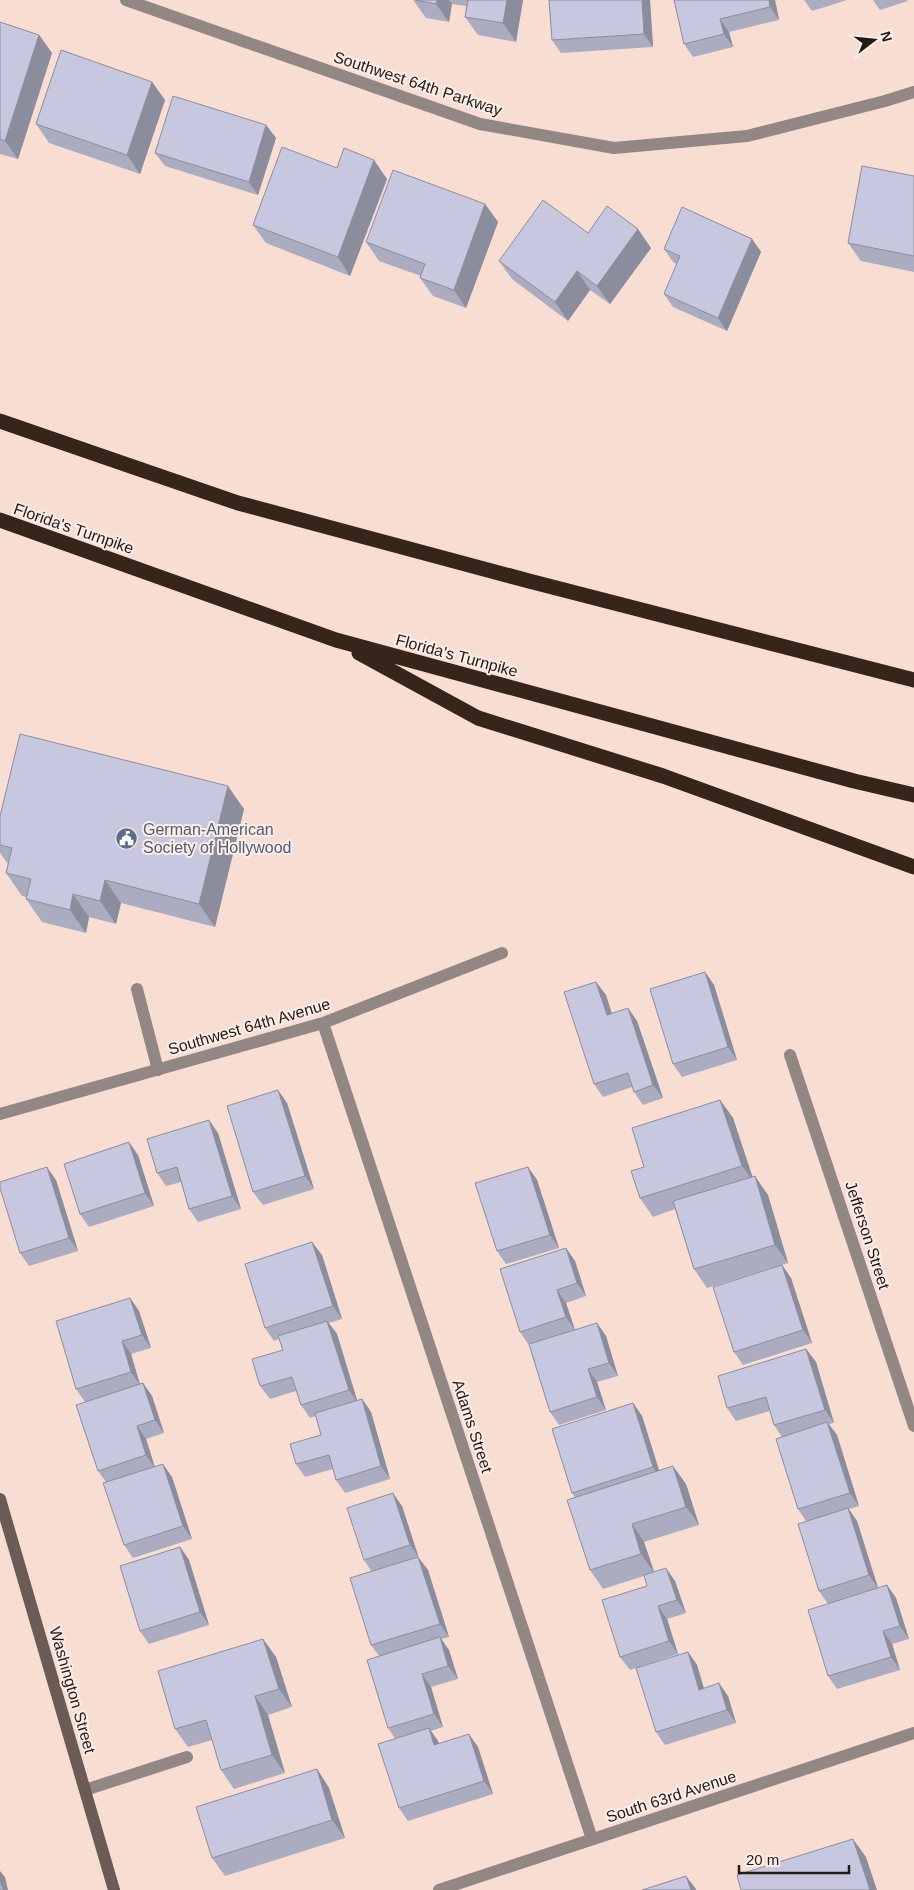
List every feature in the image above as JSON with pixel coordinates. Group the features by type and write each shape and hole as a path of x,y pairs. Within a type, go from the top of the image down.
{"highway":[{"path":"0,421 238,502 530,581 914,680"},
{"name":"Florida's Turnpike","path":"0,520 336,640 844,779 914,795"},
{"path":"336,640 478,718 663,776 914,867"}],"street":[{"name":"Southwest 64th Parkway","path":"126,0 480,124 614,148 747,136 914,92"},
{"name":"Southwest 64th Avenue","path":"0,1114 324,1023 502,953"},
{"path":"137,989 158,1070"},
{"name":"Adams Street","path":"324,1023 592,1839"},
{"name":"Jefferson Street","path":"790,1055 914,1426"},
{"name":"Washington Street","path":"0,1499 114,1890"},
{"name":"South 63rd Avenue","path":"439,1890 914,1733"},
{"path":"85,1790 187,1757"}],"building":[{"path":"416,0 437,0 436,4"},
{"path":"468,0 507,0 503,23 465,17"},
{"path":"549,0 642,0 644,34 552,40"},
{"path":"674,0 769,0 770,7 720,19 724,34 684,44"},
{"path":"0,22 39,35 5,141 0,139"},
{"path":"61,50 152,82 127,155 36,124"},
{"path":"173,96 266,125 249,182 155,153"},
{"path":"282,147 337,168 344,148 374,160 338,257 253,225"},
{"path":"862,166 914,176 914,256 848,243"},
{"path":"393,170 485,204 454,290 420,278 425,264 366,242"},
{"path":"543,200 588,233 607,206 638,229 597,286 577,271 555,302 499,261"},
{"path":"682,207 752,239 718,318 664,294 680,256 664,249"},
{"name":"German-American Society of Hollywood","path":"20,734 228,786 199,904 105,880 100,901 73,894 70,910 26,899 31,879 6,873 12,848 0,845 0,816"},
{"path":"705,972 728,1047 673,1064 650,989"},
{"path":"596,982 607,1015 628,1008 653,1085 634,1092 628,1073 594,1084 564,992"},
{"path":"278,1090 305,1176 253,1192 227,1106"},
{"path":"720,1100 742,1166 640,1198 631,1171 644,1167 632,1128"},
{"path":"209,1120 232,1196 189,1209 177,1167 157,1173 147,1139"},
{"path":"129,1142 145,1193 80,1214 64,1164"},
{"path":"47,1167 69,1238 20,1253 0,1188 0,1182"},
{"path":"528,1167 550,1235 497,1251 475,1183"},
{"path":"755,1176 775,1245 694,1269 673,1201"},
{"path":"312,1242 333,1306 265,1328 245,1264"},
{"path":"566,1248 577,1283 557,1290 566,1317 520,1332 500,1269"},
{"path":"782,1265 803,1330 734,1352 713,1287"},
{"path":"130,1298 142,1335 122,1341 131,1372 76,1389 56,1321"},
{"path":"327,1321 349,1390 301,1405 292,1377 260,1386 252,1359 283,1350 278,1336"},
{"path":"597,1323 609,1363 588,1369 597,1397 550,1412 529,1344"},
{"path":"806,1349 825,1410 774,1425 766,1397 727,1408 718,1376"},
{"path":"143,1383 155,1420 137,1426 146,1455 98,1471 76,1405"},
{"path":"362,1399 381,1466 336,1480 329,1455 296,1464 290,1444 321,1435 315,1413"},
{"path":"633,1403 653,1467 572,1493 552,1429"},
{"path":"827,1422 850,1493 798,1509 776,1439"},
{"path":"163,1464 183,1526 124,1545 103,1483"},
{"path":"673,1466 686,1507 632,1524 641,1554 590,1570 567,1500"},
{"path":"393,1493 410,1545 364,1560 347,1508"},
{"path":"848,1508 869,1575 819,1591 798,1524"},
{"path":"180,1547 200,1612 140,1631 120,1566"},
{"path":"418,1557 440,1624 371,1645 350,1578"},
{"path":"666,1568 677,1600 658,1606 669,1641 620,1657 602,1600 647,1586 644,1575"},
{"path":"887,1585 900,1626 883,1631 891,1657 828,1676 808,1610"},
{"path":"440,1637 448,1666 422,1674 434,1714 388,1728 367,1660"},
{"path":"263,1639 279,1689 255,1696 272,1755 221,1770 206,1720 175,1729 158,1671"},
{"path":"688,1652 699,1690 719,1683 727,1710 656,1732 636,1668"},
{"path":"429,1728 434,1745 469,1734 484,1781 399,1808 378,1744"},
{"path":"317,1769 332,1820 212,1858 196,1807"},
{"path":"853,1839 870,1890 741,1890 737,1875"},
{"path":"686,1876 691,1890 642,1890"}],"place":[{"name":"German-American Society of Hollywood","path":"127,838"}]}
